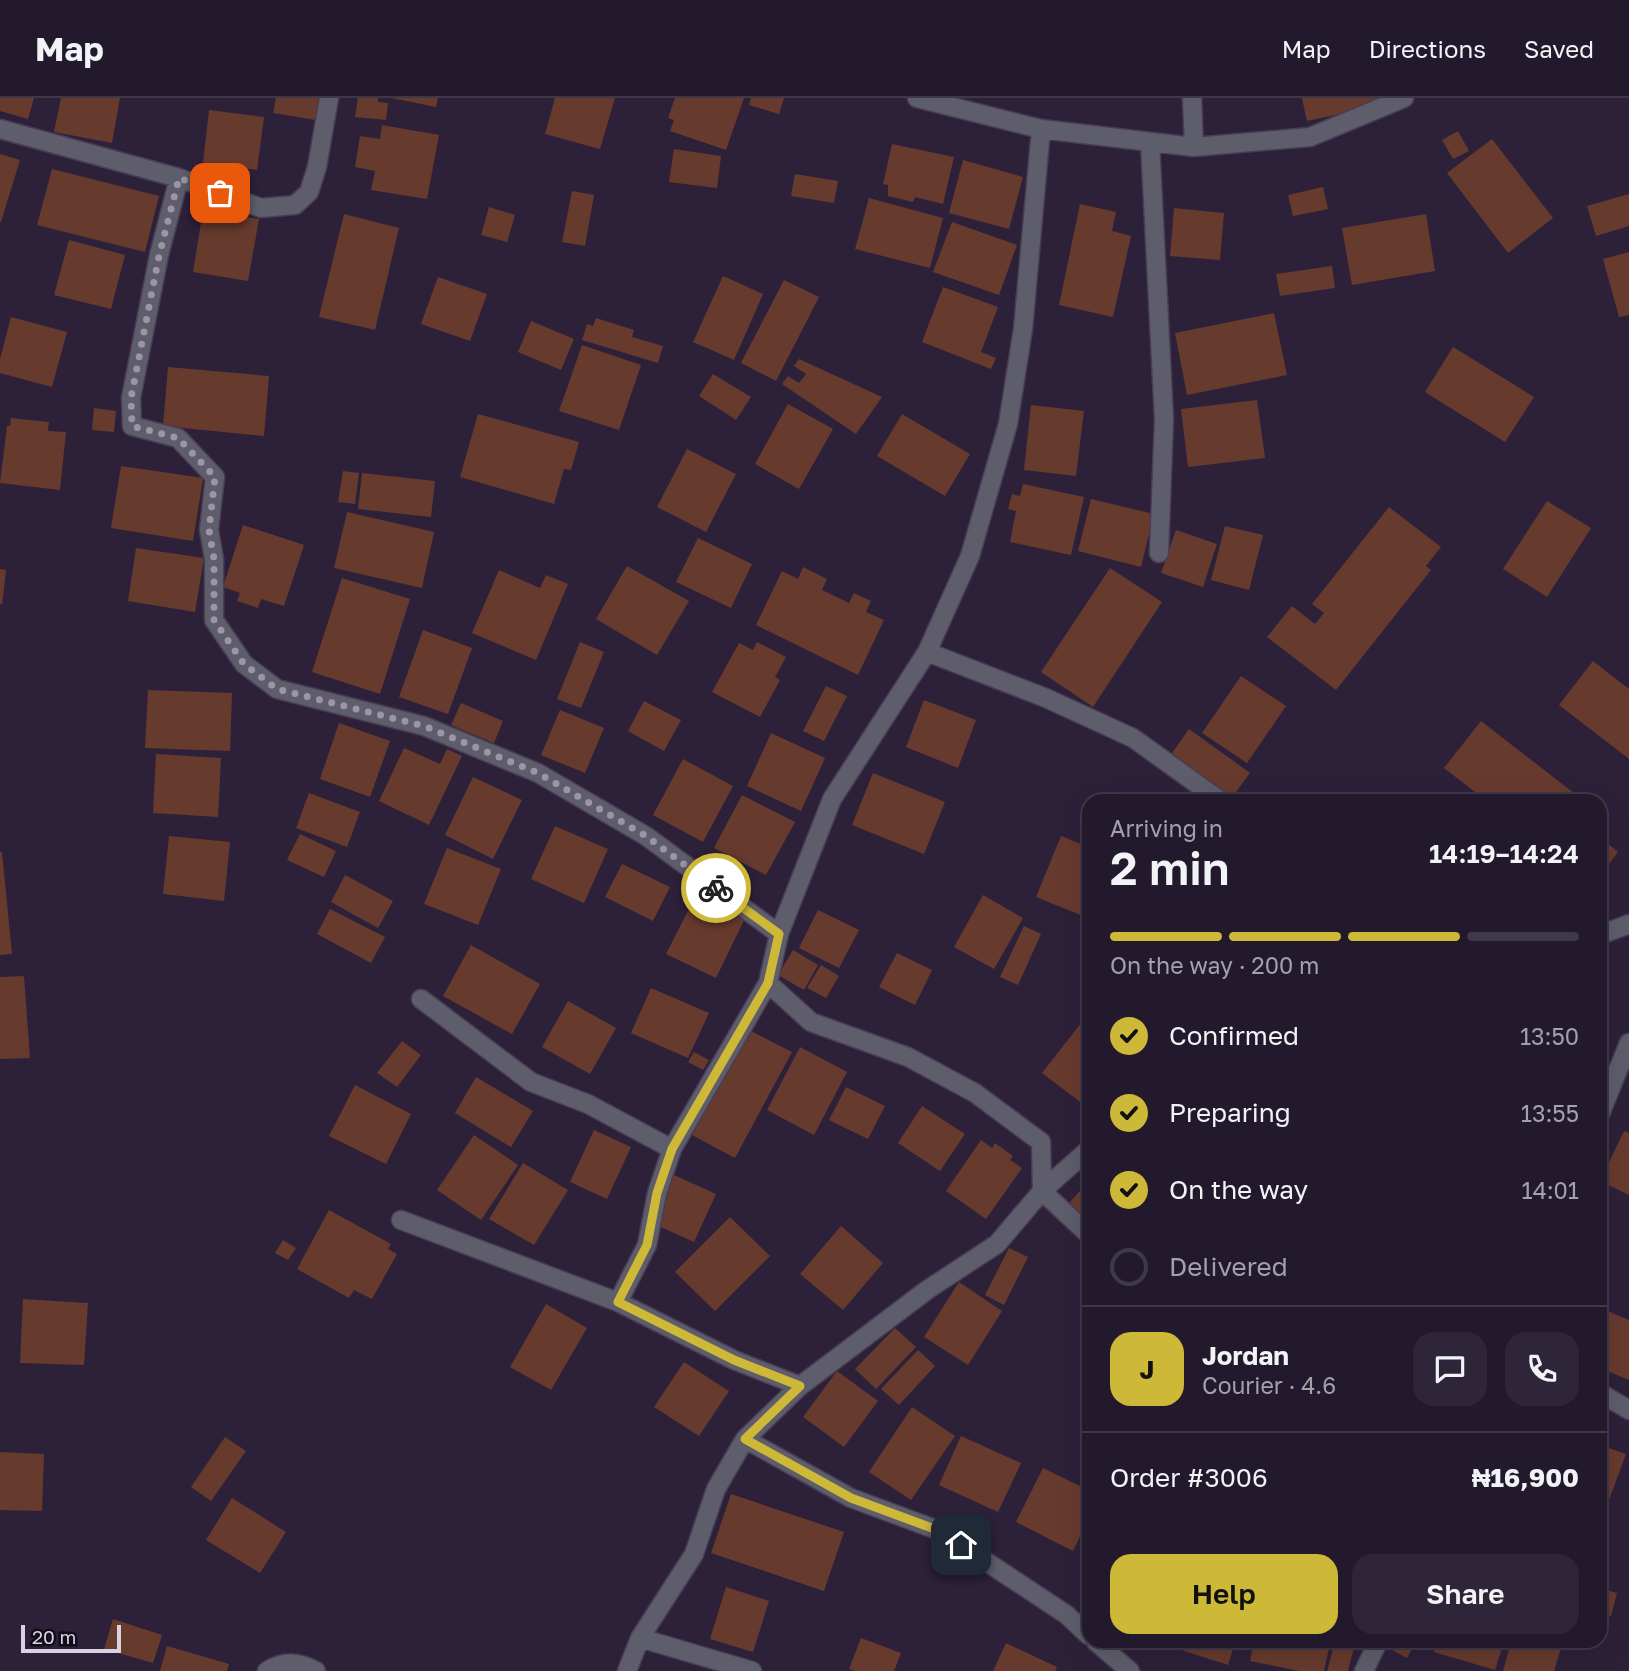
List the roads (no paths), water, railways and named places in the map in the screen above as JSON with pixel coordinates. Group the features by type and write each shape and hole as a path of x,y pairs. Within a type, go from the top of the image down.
{"street":[{"path":"0,129 179,178 261,208 295,205 309,192 317,167 329,98"},
{"path":"917,98 1041,129 1194,146 1310,137 1404,98"},
{"path":"1192,98 1194,146"},
{"path":"618,1302 647,1245 657,1193 672,1149 768,983 779,934 832,799 927,652 970,556 1008,424 1023,329 1041,129"},
{"path":"1150,142 1164,419 1159,552"},
{"path":"179,178 159,256 131,398 132,426 178,438 215,477 209,530 214,559 214,620 244,664 277,689 424,726 538,773 646,836 779,934"},
{"path":"927,652 1046,698 1133,738 1211,794"},
{"path":"1607,932 1629,924"},
{"path":"768,983 811,1022 908,1057 975,1093 1041,1142 1042,1191 1082,1228"},
{"path":"421,999 531,1082 588,1104 672,1149"},
{"path":"1607,1097 1629,1043"},
{"path":"627,1671 640,1637 694,1554 716,1489 745,1439 800,1386 927,1290 997,1244 1042,1191 1082,1155"},
{"path":"401,1220 618,1302 734,1360 800,1386"},
{"path":"1607,1397 1629,1410"},
{"path":"745,1439 851,1498 940,1531 1067,1615 1082,1629"},
{"path":"640,1637 752,1671"},
{"path":"1103,1648 1130,1671"},
{"path":"1364,1671 1375,1648"},
{"path":"267,1671 276,1665 290,1662 316,1671"}]}
